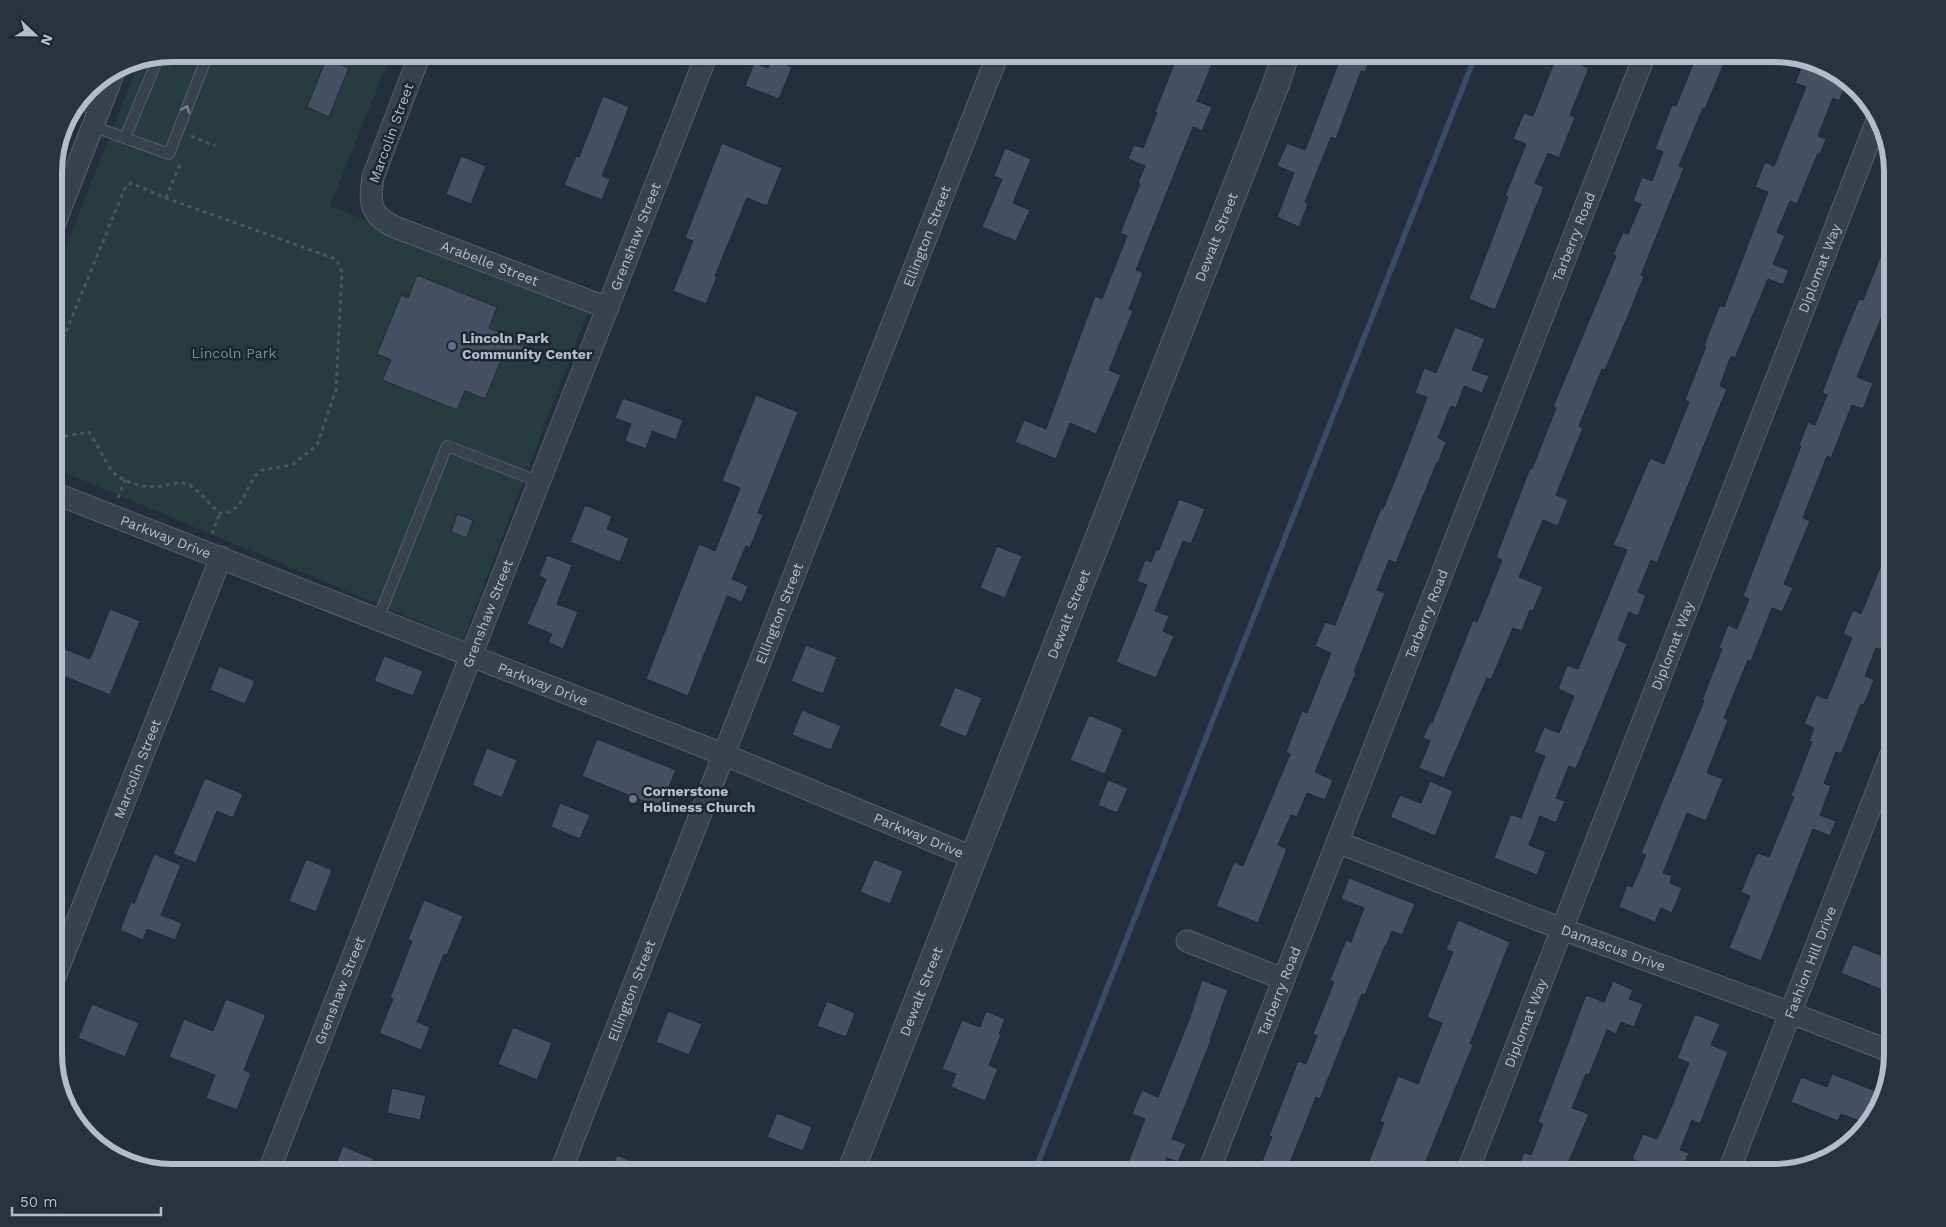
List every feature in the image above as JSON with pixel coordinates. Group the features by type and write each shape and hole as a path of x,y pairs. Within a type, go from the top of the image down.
{"street":[{"name":"Marcolin Street","path":"374,212 370,194 373,177 417,63"},
{"name":"Grenshaw Street","path":"272,1164 703,63"},
{"name":"Ellington Street","path":"564,1164 994,63"},
{"name":"Dewalt Street","path":"854,1164 1273,93 1283,63"},
{"name":"Tarberry Road","path":"1211,1164 1641,63"},
{"path":"63,202 92,126 91,102 100,91"},
{"name":"Diplomat Way","path":"1471,1164 1874,129"},
{"name":"Arabelle Street","path":"374,212 384,221 395,227 608,308"},
{"name":"Parkway Drive","path":"63,496 725,755 974,858"},
{"name":"Marcolin Street","path":"63,957 221,557"},
{"name":"Fashion Hill Drive","path":"1732,1164 1791,1013 1884,788"},
{"name":"Damascus Drive","path":"1337,842 1562,929 1884,1049"},
{"path":"1188,941 1283,979"}],"lane":[{"path":"92,126 169,154 204,63"},
{"path":"125,138 156,64"},
{"path":"378,619 447,446 540,482"}],"path":[{"path":"178,130 215,146"},
{"path":"188,145 192,136"},
{"path":"166,198 181,163"},
{"path":"63,339 125,188 131,183 166,198 336,258 342,272 336,390 317,445 292,465 262,470 255,476 239,505 230,512 220,513 185,484 177,483 158,487 142,486 125,480 113,472 89,432 63,436"}],"green space":[{"name":"Lincoln Park","path":"158,63 387,63 330,206 589,309 463,640 63,472 63,254 137,68"}],"building":[{"path":"324,63 336,63 349,68 329,117 307,107"},
{"path":"754,63 768,68 770,63 782,63 792,67 779,99 745,86"},
{"path":"1174,63 1212,63 1197,101 1212,107 1202,131 1193,127 1136,270 1143,273 1129,309 1133,311 1109,370 1121,375 1096,434 1070,423 1056,459 1015,442 1024,420 1046,429 1095,296 1102,299 1127,236 1120,233 1140,184 1138,183 1145,166 1128,159 1134,145 1143,148 1157,113 1155,112"},
{"path":"1339,63 1368,63 1365,72 1361,71 1336,139 1331,137 1305,202 1308,204 1299,227 1277,217 1294,173 1277,166 1287,143 1305,150"},
{"path":"1554,63 1577,63 1589,68 1570,115 1575,117 1559,158 1548,153 1535,183 1544,187 1495,310 1469,299 1508,197 1505,196 1526,144 1513,139 1524,113 1533,116"},
{"path":"1693,63 1724,63 1679,166 1684,168 1641,275 1644,276 1628,316 1605,370 1602,369 1579,426 1583,428 1556,495 1568,500 1558,526 1543,520 1519,577 1543,587 1533,611 1530,610 1522,631 1513,628 1491,680 1487,678 1444,778 1419,768 1430,741 1423,738 1430,722 1432,723 1473,620 1477,622 1502,560 1496,557 1530,468 1532,469 1556,408 1553,407 1616,256 1613,255 1623,232 1628,234 1641,204 1633,201 1642,177 1652,181 1663,152 1655,149 1672,105 1676,106"},
{"path":"1802,66 1828,77 1844,89 1839,101 1833,98 1818,136 1826,139 1820,154 1818,153 1797,204 1790,201 1777,232 1785,236 1773,264 1789,270 1783,285 1768,279 1735,358 1731,356 1720,386 1727,389 1657,563 1651,560 1638,592 1646,595 1638,616 1629,612 1618,640 1627,644 1576,769 1569,766 1556,798 1565,801 1556,823 1540,816 1529,845 1546,852 1537,875 1494,858 1511,814 1521,818 1545,756 1534,752 1544,727 1559,733 1574,696 1558,689 1567,665 1578,669 1627,550 1613,545 1650,458 1664,464 1689,402 1685,400 1706,346 1704,345 1720,305 1724,307 1768,192 1755,187 1765,162 1774,166 1806,87 1795,83"},
{"path":"603,96 629,107 602,176 610,179 602,200 564,185 576,156 579,157"},
{"path":"722,143 782,168 767,206 747,198 715,276 717,277 706,304 673,291 693,241 685,238"},
{"path":"1005,148 1031,159 1013,203 1030,210 1016,241 982,227 1002,179 994,176"},
{"path":"461,156 486,166 471,204 446,194"},
{"path":"1883,250 1883,313 1857,377 1873,383 1863,409 1852,405 1831,458 1827,456 1803,518 1810,521 1784,584 1793,588 1782,612 1772,608 1751,661 1748,660 1724,718 1728,720 1707,773 1723,779 1706,821 1687,813 1663,873 1672,876 1670,883 1682,888 1672,913 1661,908 1655,922 1619,907 1627,885 1632,887 1646,855 1641,853 1704,701 1702,700 1722,649 1719,648 1728,625 1737,629 1749,599 1743,596 1801,446 1799,445 1808,422 1815,425 1827,395 1822,393 1841,343 1859,299 1863,300"},
{"name":"Lincoln Park Community Center","path":"417,275 497,307 489,328 525,342 519,356 505,351 485,399 465,391 457,410 382,380 391,360 377,354 401,295 408,298"},
{"path":"1455,327 1485,339 1472,370 1489,376 1482,393 1464,386 1456,408 1451,406 1438,438 1446,442 1396,563 1389,560 1377,590 1385,593 1354,672 1356,673 1315,772 1333,780 1325,800 1307,793 1297,817 1291,815 1278,845 1287,849 1258,923 1216,906 1234,862 1243,866 1290,754 1286,752 1302,711 1307,713 1331,653 1315,646 1325,622 1335,625 1381,508 1383,509 1407,450 1427,397 1415,393 1424,368 1436,373"},
{"path":"756,395 798,412 758,513 763,515 750,548 746,546 732,579 748,586 742,602 727,596 688,696 646,679 699,544 715,551 740,488 722,481"},
{"path":"623,398 683,420 676,440 652,431 646,449 625,441 631,424 615,418"},
{"path":"1179,499 1205,509 1191,544 1183,541 1155,611 1169,616 1163,631 1174,636 1156,678 1116,662 1147,585 1137,581 1145,560 1151,562 1156,550 1159,550"},
{"path":"585,505 612,516 607,529 629,538 620,562 570,542"},
{"path":"457,514 473,520 467,538 451,532"},
{"path":"997,546 1022,556 1005,598 980,588"},
{"path":"547,555 572,565 557,604 578,612 563,649 548,642 552,634 527,624 546,579 539,576"},
{"path":"1883,559 1884,646 1882,650 1876,648 1865,676 1874,680 1864,705 1861,704 1841,754 1836,752 1824,783 1831,786 1820,815 1836,821 1830,836 1813,829 1761,961 1729,948 1750,896 1741,892 1757,853 1769,857 1794,797 1791,796 1812,742 1809,741 1814,728 1804,724 1816,695 1827,699 1852,638 1843,634 1853,610 1861,614"},
{"path":"110,609 140,621 110,695 63,676 63,648 90,659"},
{"path":"806,645 837,657 823,694 791,681"},
{"path":"384,656 423,671 413,696 374,681"},
{"path":"219,666 255,681 245,704 210,690"},
{"path":"955,687 982,698 966,737 939,726"},
{"path":"802,710 841,726 831,750 792,735"},
{"path":"1089,715 1123,729 1105,774 1070,760"},
{"path":"597,739 676,770 660,808 582,776"},
{"path":"487,748 517,760 502,798 472,785"},
{"path":"205,778 243,794 233,818 217,811 196,863 173,854"},
{"path":"1108,780 1128,788 1117,813 1098,805"},
{"path":"1430,781 1453,791 1435,836 1390,817 1400,795 1421,803"},
{"path":"560,803 590,815 580,839 551,827"},
{"path":"154,854 181,865 161,915 182,923 175,940 147,929 143,940 120,930 131,902 134,904"},
{"path":"306,859 332,870 316,912 289,901"},
{"path":"874,859 903,871 890,904 860,892"},
{"path":"1349,878 1415,904 1402,935 1392,931 1365,995 1362,994 1320,1099 1316,1097 1290,1164 1261,1164 1272,1137 1269,1136 1298,1061 1306,1064 1317,1036 1313,1034 1334,982 1330,980 1346,940 1351,942 1364,908 1341,899"},
{"path":"424,900 463,916 447,955 444,954 417,1022 430,1027 421,1050 379,1033 393,999 390,998 412,941 408,939"},
{"path":"1458,920 1510,942 1470,1044 1473,1045 1425,1164 1376,1164 1369,1161 1384,1123 1380,1121 1398,1076 1418,1084 1442,1023 1427,1017 1453,952 1446,950"},
{"path":"1853,944 1884,957 1884,991 1841,973"},
{"path":"1202,980 1228,990 1211,1040 1172,1139 1186,1144 1178,1162 1167,1158 1165,1164 1128,1164 1145,1119 1132,1114 1142,1090 1158,1097 1189,1020"},
{"path":"1613,981 1633,990 1629,999 1643,1004 1634,1027 1621,1022 1616,1034 1607,1030 1589,1075 1586,1074 1572,1108 1589,1114 1568,1164 1519,1164 1524,1152 1531,1155 1543,1124 1538,1122 1586,995 1604,1002"},
{"path":"226,999 266,1015 244,1070 251,1073 237,1110 206,1098 215,1075 169,1057 184,1019 213,1031"},
{"path":"827,1001 855,1013 846,1037 817,1026"},
{"path":"92,1004 139,1023 125,1057 78,1038"},
{"path":"668,1011 702,1024 689,1055 656,1042"},
{"path":"986,1011 1005,1019 989,1065 998,1069 985,1101 951,1087 956,1074 942,1069 962,1020 980,1027"},
{"path":"1695,1014 1720,1024 1711,1045 1728,1052 1700,1124 1692,1120 1680,1150 1689,1153 1684,1164 1644,1164 1632,1159 1643,1134 1657,1139 1689,1063 1677,1058"},
{"path":"513,1027 552,1043 537,1080 498,1064"},
{"path":"1832,1074 1877,1091 1861,1121 1841,1114 1838,1121 1791,1102 1801,1077 1827,1087"},
{"path":"392,1088 426,1096 420,1120 387,1113"},
{"path":"777,1113 812,1127 803,1151 767,1137"},
{"path":"343,1146 374,1159 372,1164 336,1164"},
{"path":"617,1155 638,1164 614,1164"}],"waterway":[{"path":"1038,1164 1472,63"}],"place":[{"name":"Lincoln Park Community Center","path":"452,346"},
{"name":"Cornerstone Holiness Church","path":"633,799"}]}
